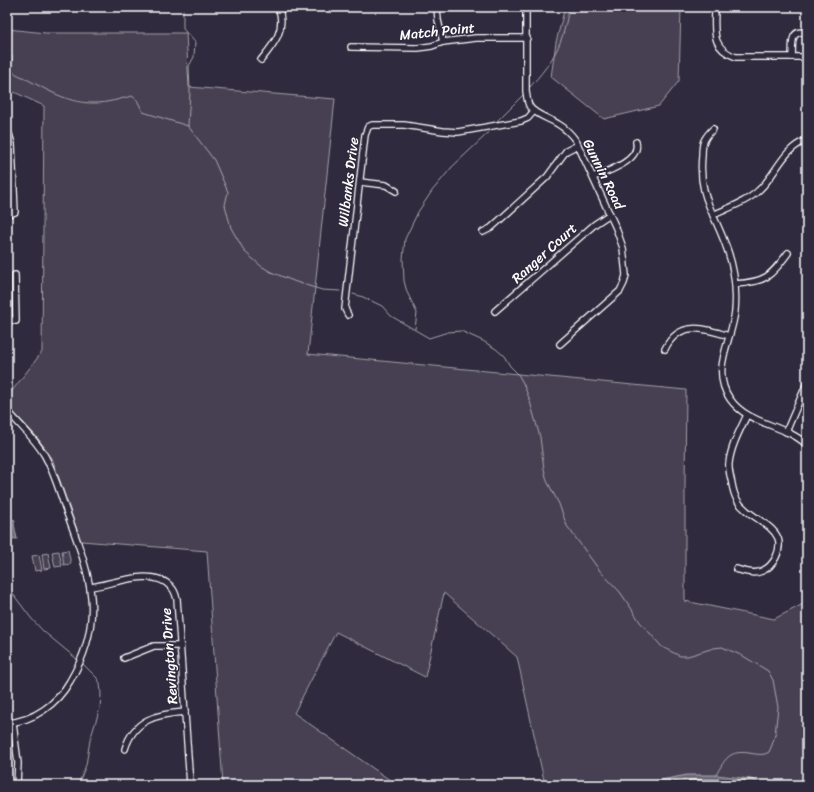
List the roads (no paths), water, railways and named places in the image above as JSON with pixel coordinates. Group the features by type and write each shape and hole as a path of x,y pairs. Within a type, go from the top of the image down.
{"street":[{"path":"261,60 274,44 281,30 280,12 278,7"},
{"path":"437,7 438,20 443,42"},
{"path":"526,7 526,91 530,107 534,111"},
{"path":"715,7 716,39 720,48 727,54 736,57 807,57"},
{"path":"792,57 794,36 797,33 807,33"},
{"name":"Match Point","path":"351,47 418,48 432,46 443,42 476,38 526,38"},
{"name":"Gunnin Road","path":"534,111 559,124 568,132 578,145 610,214 623,248 626,275 620,291 560,344"},
{"name":"Wilbanks Drive","path":"348,315 345,309 365,135 368,127 372,125 404,126 458,132 521,121 528,118 534,111"},
{"path":"713,129 705,138 702,153 701,168 703,189 726,246 735,284 734,316 721,366 726,390 730,399 741,411 795,436 807,445"},
{"path":"7,214 15,212 12,144 9,134"},
{"path":"713,215 751,197 760,190 786,154 797,145 807,140"},
{"path":"592,177 626,162 634,153 637,146 636,142"},
{"path":"483,232 491,228 547,177 566,151 578,145"},
{"path":"360,182 386,185 396,191"},
{"name":"Ranger Court","path":"495,311 595,224 610,214"},
{"path":"735,284 752,283 761,281 768,277 788,253"},
{"path":"7,319 16,321 15,275"},
{"path":"665,349 670,340 686,330 698,328 729,336"},
{"path":"786,432 807,383"},
{"path":"7,410 34,438 46,457 77,540 91,587 92,615 85,648 67,687 47,709 26,719 10,723 18,763 17,785"},
{"path":"736,569 752,573 762,572 770,566 779,549 777,538 773,531 741,506 736,499 733,490 729,463 733,446 747,415"},
{"name":"Revington Drive","path":"91,587 145,576 162,580 172,588 178,599 190,785"},
{"path":"124,658 154,646 181,646"},
{"path":"125,749 130,735 140,724 168,713 185,712"}],"water":[{"path":"7,516 8,518 15,520 14,524 17,539 7,538"},
{"path":"687,775 717,775 750,779 765,785 646,785 656,781"}],"waterway":[{"path":"529,88 545,69 556,51 564,32 569,7"},
{"path":"183,10 183,29 195,42 194,57 189,66 190,92 188,126"},
{"path":"7,53 12,56 12,72 62,97 95,103 109,102 132,96 137,100 143,112 188,126 214,160 228,192 225,205 231,228 245,252 261,266 271,272 322,290 340,291"},
{"path":"495,123 524,94"},
{"path":"415,329 417,313 407,292 404,281 403,259 405,239 418,212 432,191 452,167 491,129"},
{"path":"353,294 382,306 391,316 429,338 448,332 461,331 483,341 504,356 510,366 518,374 529,398 540,437 547,481 559,504 567,526 600,571 620,592 640,622 662,647 680,656 688,656 722,647 743,656 768,671 773,680 778,707 775,735 769,752 765,754 742,752 732,754 725,760 716,775"},
{"path":"7,586 31,618 43,631 78,660"},
{"path":"78,785 86,765 90,740 100,708 101,694 100,683 97,678 82,663"}]}
